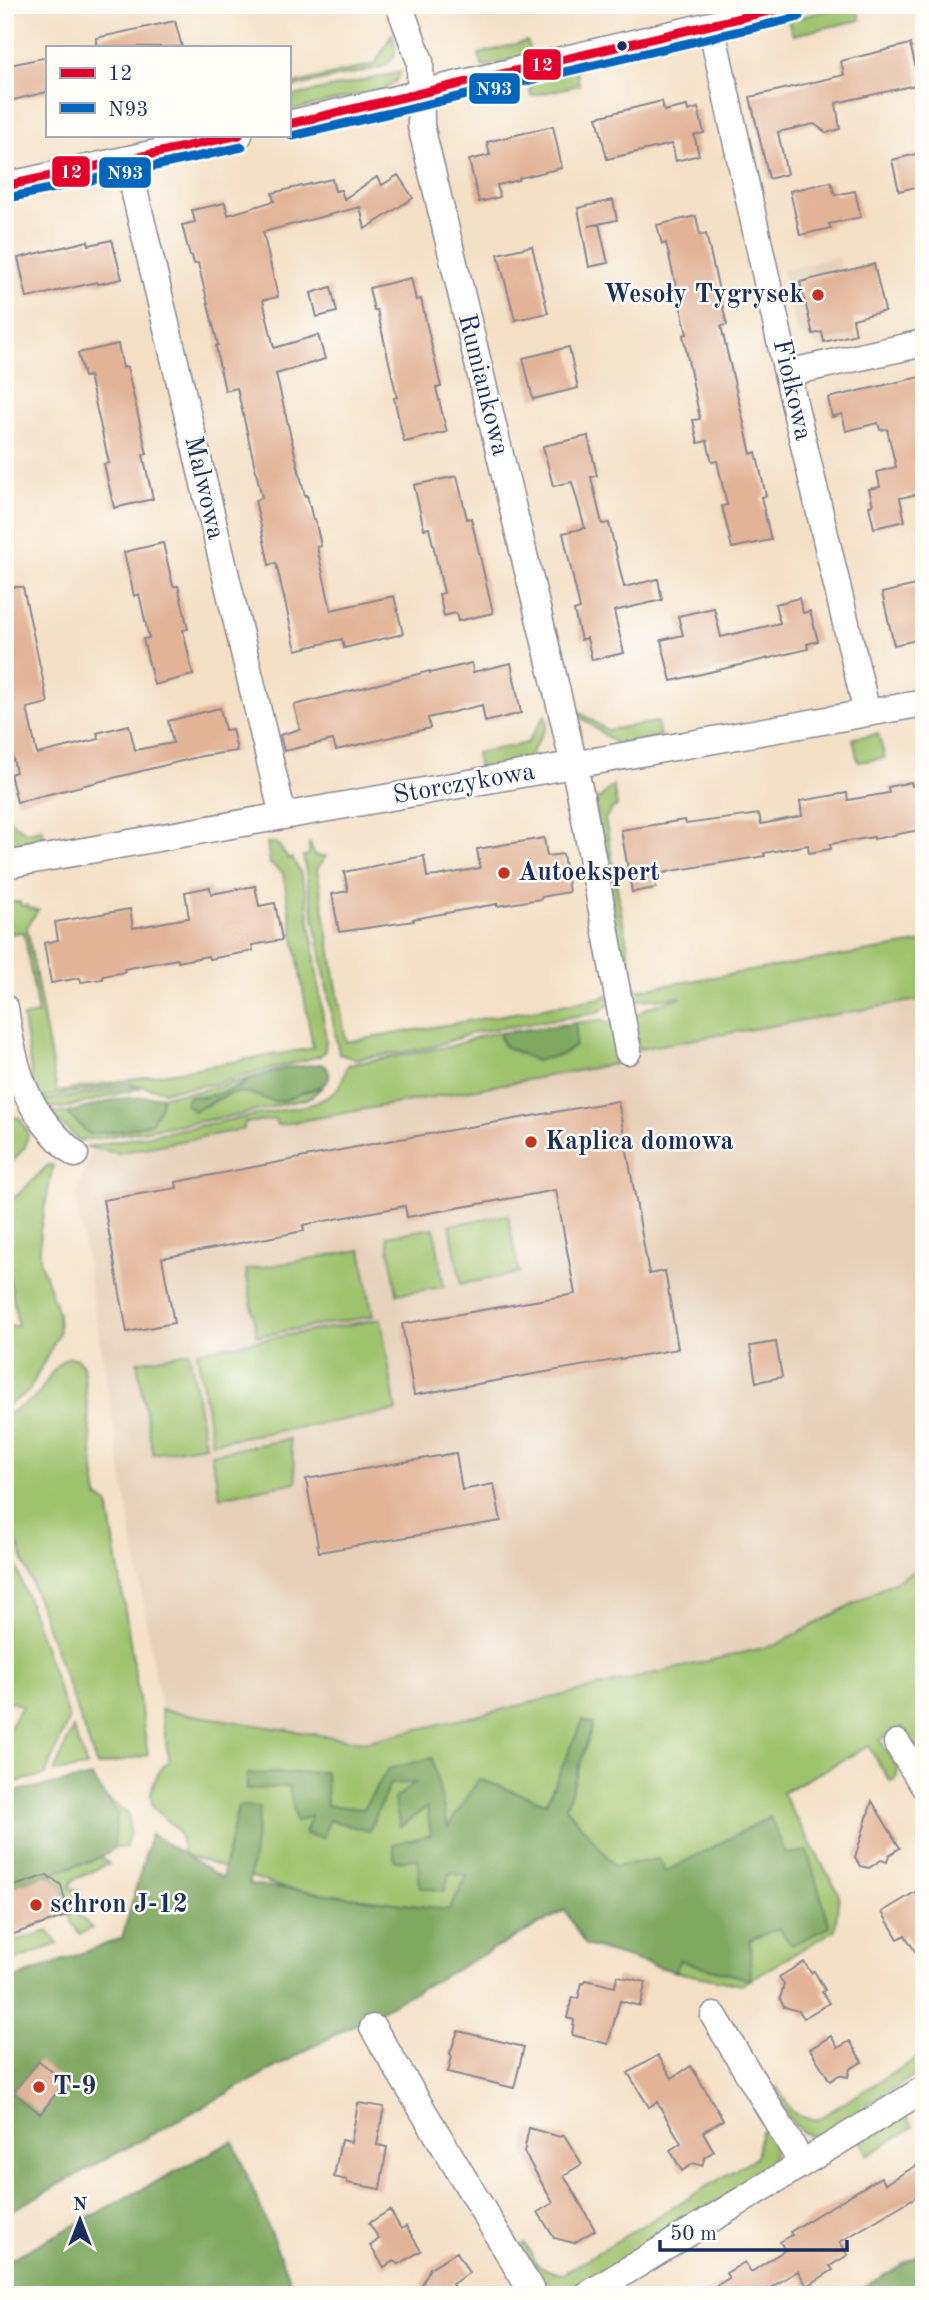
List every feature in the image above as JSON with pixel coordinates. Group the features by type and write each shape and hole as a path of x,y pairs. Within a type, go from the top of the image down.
{"street":[{"name":"Rumiankowa","path":"399,5 420,61 421,126 573,765 628,1051"},
{"path":"290,124 796,5"},
{"name":"Fiołkowa","path":"711,25 787,373 867,713"},
{"path":"5,186 235,136"},
{"name":"Malwowa","path":"127,160 283,816"},
{"path":"787,373 924,343"},
{"name":"Storczykowa","path":"5,865 924,703"},
{"path":"5,1008 11,1051 35,1111 48,1129 75,1154"},
{"path":"897,1743 924,1786"},
{"path":"713,2015 802,2163"},
{"path":"373,2028 534,2295"},
{"path":"587,2295 924,2089"}],"shaded area":[{"name":"Wesoły Tygrysek","path":"838,257 858,341 823,348 797,334 782,270"},
{"path":"924,999 924,1566 776,1645 364,1742 161,1710 76,1197 95,1146"}],"green space":[{"path":"856,5 860,20 793,35 788,20"},
{"path":"392,34 394,57 382,67 290,88 290,85 375,64"},
{"path":"527,41 531,55 483,67 479,54"},
{"path":"574,71 577,73 579,85 531,96 530,85 534,79"},
{"path":"401,72 396,81 387,88 290,111 290,97"},
{"path":"579,712 607,730 657,722 660,737 618,745 580,717"},
{"path":"545,715 547,725 527,760 479,771 476,753 527,743"},
{"path":"878,734 885,758 858,762 853,738"},
{"path":"613,785 617,806 605,819 635,990 924,942 924,999 638,1049 634,1017 647,1008 681,997 638,1000 632,999 628,994 595,801"},
{"path":"5,817 26,832 42,829 44,837 5,843"},
{"path":"309,842 315,856 326,856 317,869 346,1042 608,995 610,1004 597,1013 476,1032 435,1046 405,1052 355,1059 339,1054 303,856 309,855"},
{"path":"267,843 277,843 288,859 292,858 300,872 306,893 326,1040 325,1051 320,1056 214,1084 165,1091 131,1084 38,1098 33,1085 23,1017 38,1014 24,932 7,934 5,902 20,902 21,906 27,905 28,908 38,910 27,927 57,1092 313,1048 283,873 270,864"},
{"path":"600,1020 612,1024 615,1064 277,1125 275,1119 244,1123 244,1129 118,1153 86,1147 309,1105 325,1099 335,1091 348,1065 452,1046 483,1035 499,1033 504,1046 575,1046 576,1023"},
{"path":"576,1023 575,1046 563,1054 536,1061 504,1046 499,1033"},
{"path":"320,1064 326,1066 329,1072 324,1084 284,1100 272,1101 251,1094 235,1093 194,1111 185,1104 189,1096 203,1098 240,1087 251,1078 286,1068"},
{"path":"251,1078 222,1093 189,1096 194,1111 232,1093 253,1093 274,1101 323,1087 309,1098 239,1115 80,1141 48,1112 67,1113 89,1134 161,1106 162,1096 199,1091"},
{"path":"132,1087 141,1088 65,1108 47,1107 42,1101"},
{"path":"162,1096 161,1106 151,1123 125,1130 89,1134 67,1113 117,1099"},
{"path":"5,1117 20,1118 28,1133 25,1147 5,1170"},
{"path":"48,1165 53,1165 40,1231 40,1261 58,1313 59,1333 29,1391 5,1407 5,1328 18,1325 5,1254 5,1202 18,1195"},
{"path":"508,1215 519,1273 461,1284 450,1225"},
{"path":"434,1228 444,1287 397,1294 387,1236"},
{"path":"361,1250 373,1316 257,1336 246,1270"},
{"path":"381,1319 396,1411 212,1442 197,1351"},
{"path":"189,1352 205,1445 153,1454 137,1362"},
{"path":"70,1357 83,1365 97,1497 108,1503 148,1755 97,1766 5,1509 5,1415 35,1397 55,1368"},
{"path":"289,1439 297,1482 220,1497 211,1454"},
{"path":"5,1534 69,1719 45,1775 5,1785 5,1735 22,1706 9,1701 5,1708"},
{"path":"924,1566 924,1761 903,1727 880,1740 898,1769 896,1779 890,1781 868,1746 782,1793 839,1894 835,1930 750,1980 750,1940 779,1928 830,1927 665,1872 659,1859 496,1948 449,1910 290,1890 183,1854 179,1834 154,1807 151,1795 154,1782 169,1761 161,1710 364,1742 776,1645"},
{"path":"583,1720 593,1724 566,1807 615,1866 659,1859 665,1872 770,1817 786,1854 807,1851 830,1927 791,1945 779,1928 750,1940 751,1980 679,1960 676,1972 585,1945 565,1910 5,2214 5,1982 122,1938 151,1834 222,1878 238,1806 260,1807 249,1884 449,1910 467,1876 450,1873 444,1891 420,1887 418,1859 395,1861 393,1844 431,1835 427,1807 400,1827 394,1799 415,1783 390,1784 369,1831 329,1820 323,1838 305,1834 311,1815 296,1822 289,1786 247,1790 247,1774 326,1772 327,1805 363,1809 388,1769 432,1758 448,1827 479,1779 546,1803"},
{"path":"73,1728 87,1767 54,1772"},
{"path":"92,1777 117,1814 114,1848 101,1857 5,1889 5,1793"},
{"path":"107,1798 128,1814 130,1833 125,1848 114,1848 117,1814"},
{"path":"101,1857 109,1864 73,1880 69,1888 80,1892 84,1903 76,1913 92,1928 80,1934 71,1922 61,1885 47,1875"},
{"path":"48,1931 58,1944 5,1964 5,1944"},
{"path":"678,1960 750,1980 741,1985 676,1972"},
{"path":"924,2054 924,2071 867,2104 868,2110 851,2121 822,2135 804,2132 795,2125 773,2093 777,2087 793,2113 816,2120"},
{"path":"904,2113 913,2127 868,2155 860,2140"},
{"path":"761,2131 769,2131 774,2145 772,2161 767,2170 565,2295 546,2294 521,2255 522,2246 525,2244 539,2267 562,2274 756,2157"},
{"path":"233,2141 296,2295 5,2295 5,2262"},
{"path":"924,2251 924,2295 852,2295"}],"building":[{"path":"175,21 182,46 96,46 96,38"},
{"path":"910,44 920,84 836,103 840,129 827,133 814,124 778,132 787,174 769,179 750,97 844,75 841,61"},
{"path":"46,57 46,92 5,102 5,66"},
{"path":"662,101 664,111 687,106 688,111 698,108 704,133 694,135 699,155 676,161 672,144 607,159 597,117"},
{"path":"553,126 562,168 497,185 500,197 479,202 469,160 490,155 487,142"},
{"path":"924,152 924,185 899,191 892,160"},
{"path":"398,175 413,198 365,229 360,207 263,232 278,297 263,300 274,348 318,335 325,359 276,374 305,496 307,495 313,520 315,519 321,546 317,547 331,610 394,596 403,634 344,648 342,639 296,650 276,563 269,565 255,500 262,498 237,388 225,391 216,346 218,345 198,263 194,264 190,256 182,225 195,222 192,210 225,203 228,215 274,201 272,193 332,179 335,191 341,190 344,199 377,177 382,185"},
{"path":"831,182 835,195 855,191 861,217 829,224 831,228 800,235 790,191"},
{"path":"613,200 617,220 589,226 599,224 608,263 589,267 578,208"},
{"path":"696,216 700,235 706,234 727,325 721,326 751,454 756,452 766,496 761,497 771,540 732,548 722,506 727,505 717,461 712,462 707,441 698,443 693,420 700,419 683,335 687,334 666,243 662,244 657,225"},
{"path":"112,240 122,279 27,298 18,258 88,241 89,245"},
{"path":"532,246 548,313 515,320 498,254"},
{"path":"874,264 885,311 853,319 856,334 824,342 822,332 813,334 800,282"},
{"path":"411,278 416,300 421,299 441,387 436,388 447,432 404,442 394,398 397,397 377,310 374,310 369,288"},
{"path":"331,287 337,312 317,317 311,293"},
{"path":"118,344 123,368 127,367 147,454 143,455 153,499 114,508 104,464 109,463 94,397 89,376 84,377 78,353"},
{"path":"569,347 578,388 533,399 523,358"},
{"path":"924,376 924,493 900,498 905,521 874,528 869,506 873,505 869,489 880,487 877,472 896,467 887,429 880,430 878,423 846,431 842,414 832,417 828,398"},
{"path":"588,436 597,476 591,477 602,524 609,523 624,587 658,579 662,600 614,611 624,653 592,660 587,638 581,640 574,611 580,609 563,533 585,528 572,482 553,486 543,446"},
{"path":"457,476 467,519 471,518 493,613 458,621 456,613 444,616 439,594 444,593 434,549 429,528 424,529 414,485"},
{"path":"163,543 173,586 178,586 188,629 183,630 193,675 154,685 143,639 149,638 139,594 134,596 124,552"},
{"path":"924,583 924,627 915,629 917,640 894,645 882,593"},
{"path":"5,587 23,587 48,703 27,708 37,754 99,739 97,733 129,725 135,750 173,743 168,721 220,708 225,730 232,729 237,751 202,756 17,802 10,774 16,772 10,746 15,745 5,703"},
{"path":"799,598 803,613 810,611 818,641 807,644 808,649 671,681 661,640 683,635 678,616 714,608 721,637 780,623 775,604"},
{"path":"472,663 473,672 511,663 521,713 485,722 482,705 428,718 430,728 336,750 333,740 284,751 280,735 300,729 294,705"},
{"path":"911,782 912,786 924,784 924,829 830,844 831,849 809,853 808,845 764,853 765,856 671,871 654,876 656,888 632,892 621,830 685,820 686,824 759,814 761,824 802,816 800,801 847,793 848,800 889,793 888,787"},
{"path":"544,838 547,856 563,854 569,892 339,932 332,894 348,891 344,872 424,856 427,877 437,876 480,868 477,849"},
{"path":"255,886 259,906 275,903 282,940 252,945 253,951 209,959 208,956 178,962 178,959 124,969 125,972 103,976 103,979 81,982 80,978 51,983 44,943 58,940 55,922 130,909 133,928 189,918 185,892 210,887 211,894"},
{"path":"618,1101 649,1274 665,1271 678,1349 414,1395 402,1324 575,1294 556,1190 407,1217 405,1206 303,1225 304,1231 162,1258 174,1323 127,1332 103,1200 177,1188 176,1182 377,1143"},
{"path":"776,1342 782,1377 756,1382 750,1346"},
{"path":"456,1453 462,1490 494,1484 501,1521 319,1552 306,1479"},
{"path":"872,1801 900,1848 889,1855 887,1862 881,1860 869,1868 860,1866 855,1858"},
{"name":"schron J-12","path":"47,1875 61,1885 69,1915 5,1937 5,1889"},
{"path":"915,1892 924,1906 924,1966 905,1935 898,1939 882,1912"},
{"path":"804,1962 811,1973 814,1971 829,2003 804,2018 799,2011 784,2007 780,1999 784,1984 779,1977"},
{"path":"617,1976 646,1982 640,2006 620,2001 608,2044 572,2035 574,2020 567,2018 572,1997 578,1999 582,1983 586,1980 615,1987"},
{"path":"458,2031 524,2047 514,2088 448,2072 452,2057 450,2053"},
{"path":"831,2036 838,2048 850,2041 862,2062 850,2069 848,2077 839,2075 830,2081 810,2049"},
{"path":"658,2055 672,2078 691,2066 723,2120 703,2132 714,2151 705,2157 702,2166 694,2163 682,2171 670,2150 681,2143 657,2102 649,2107 628,2073"},
{"name":"T-9","path":"39,2061 65,2082 40,2114 13,2092"},
{"path":"358,2103 384,2107 377,2145 387,2147 380,2189 347,2183 347,2180 334,2177 341,2140 351,2142"},
{"path":"529,2128 560,2137 564,2135 582,2164 564,2175 595,2230 574,2243 554,2238 538,2212 553,2203 524,2152"},
{"path":"924,2161 924,2192 840,2242 848,2255 830,2266 833,2270 807,2286 798,2271 763,2295 702,2295 729,2278 726,2273 745,2262 751,2272 785,2250 780,2242 792,2235 790,2232 822,2212 881,2177 885,2184"},
{"path":"390,2210 401,2229 406,2226 421,2251 399,2264 394,2261 384,2267 370,2246 379,2239 369,2223"},
{"path":"457,2252 469,2273 452,2284 458,2295 417,2295 430,2268"}],"transit line":[{"name":"12","path":"290,124 795,5"},
{"name":"N93","path":"292,136 799,17"},
{"name":"12","path":"5,186 234,136"},
{"name":"N93","path":"8,198 242,147"}],"place":[{"name":"Wesoły Tygrysek","path":"818,295"},
{"name":"Autoekspert","path":"504,873"},
{"name":"Kaplica domowa","path":"531,1142"},
{"name":"schron J-12","path":"36,1905"},
{"name":"T-9","path":"39,2087"}]}
